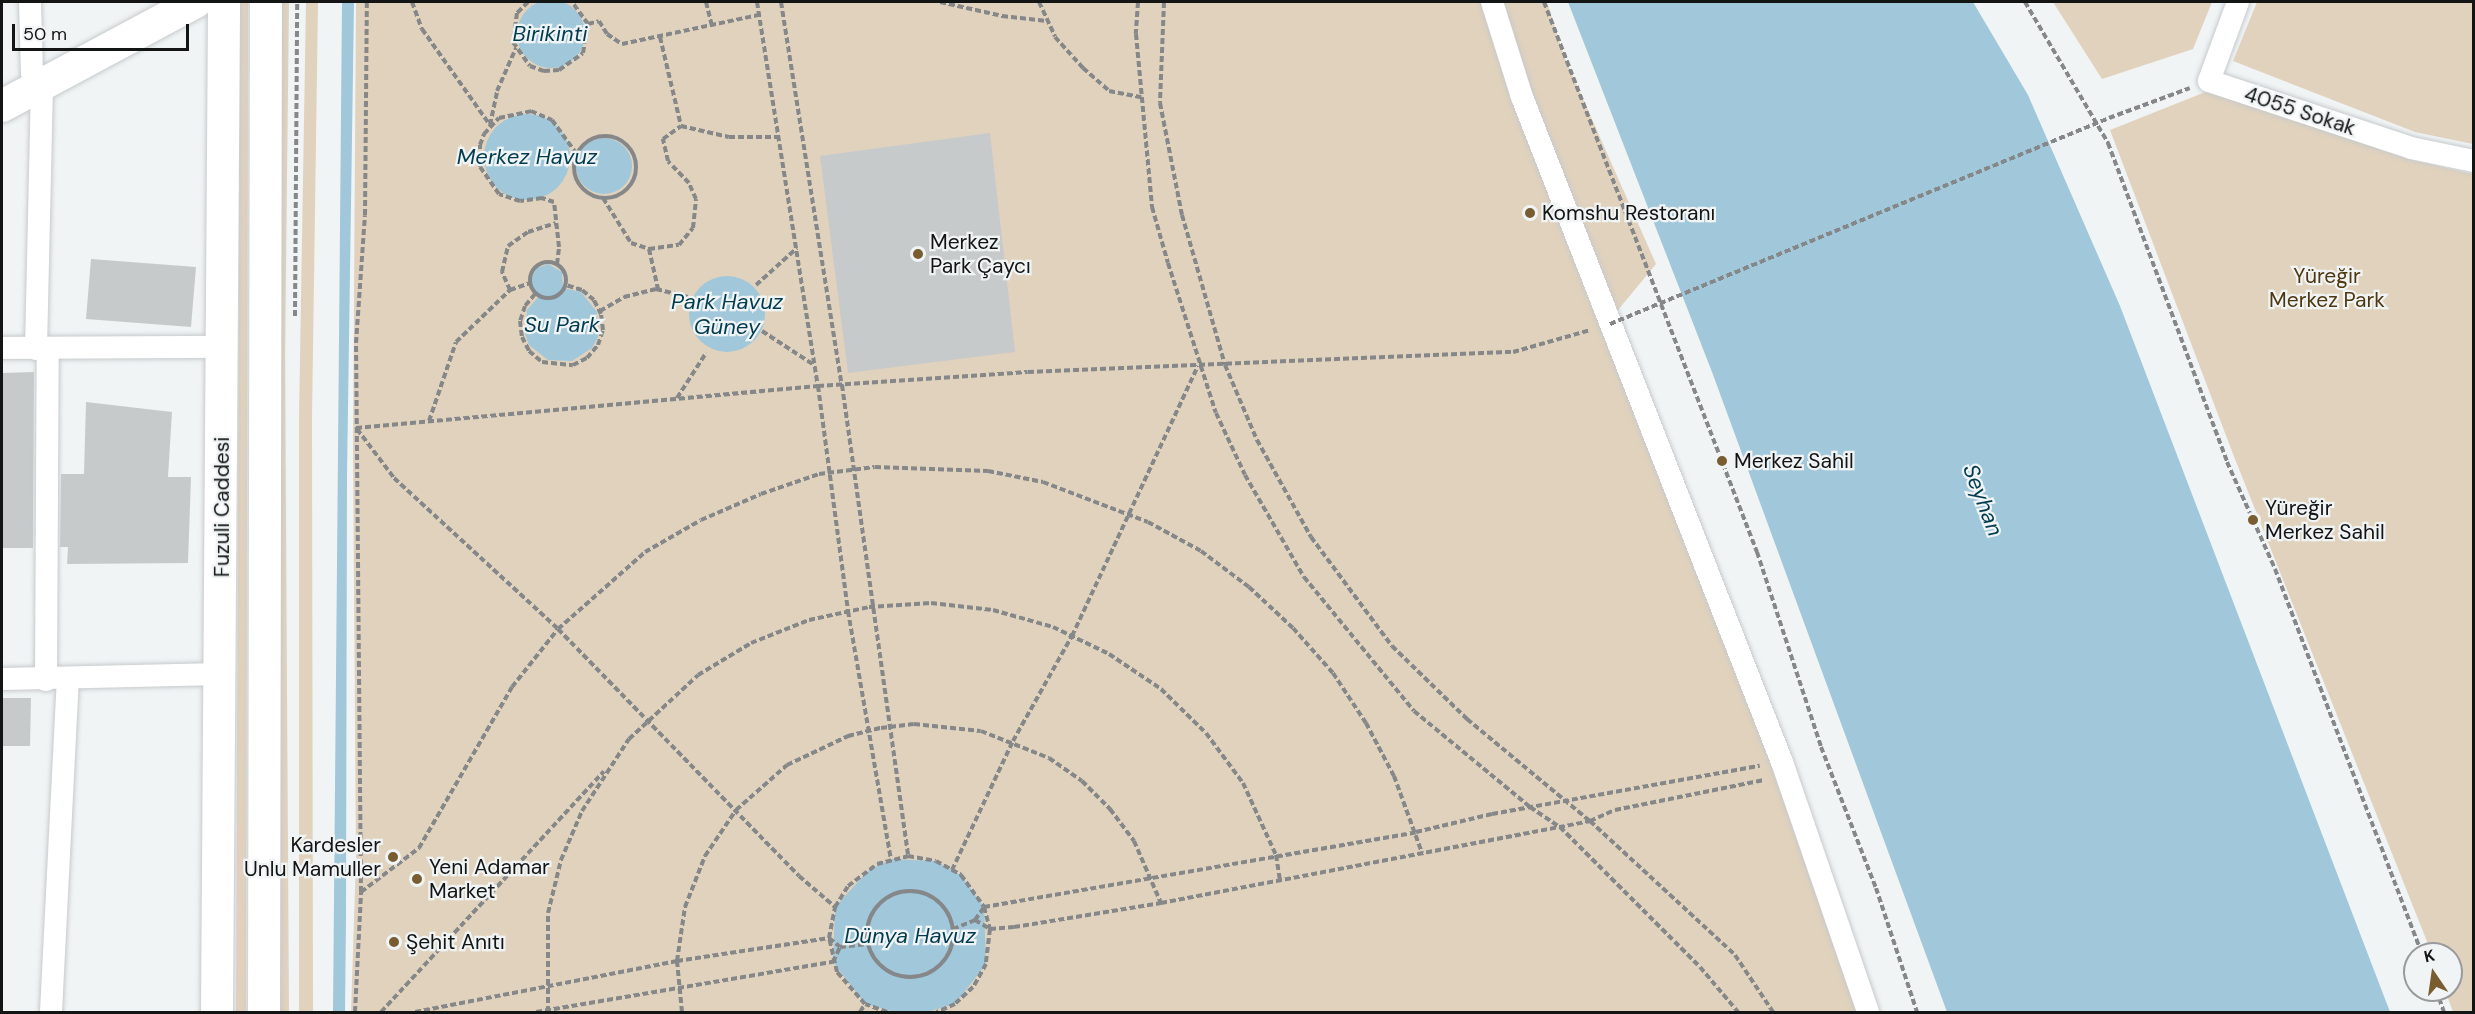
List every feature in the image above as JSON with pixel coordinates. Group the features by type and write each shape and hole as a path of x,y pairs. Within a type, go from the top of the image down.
{"main road":[{"path":"2,106 196,2"},
{"name":"Fuzuli Caddesi","path":"217,1012 224,2"},
{"name":"Fuzuli Caddesi","path":"264,1012 266,2"}],"street":[{"path":"30,2 32,73 42,85 46,680"},
{"path":"1492,2 1522,97 1784,769 1868,1012"},
{"path":"2209,81 2238,2"},
{"name":"4055 Sokak","path":"2209,81 2411,148 2474,161"},
{"path":"2,348 222,347"},
{"path":"2,679 68,680 221,674"},
{"path":"51,1012 68,680"}],"path":[{"path":"355,1012 361,892 357,343 365,215 367,2"},
{"path":"412,2 422,28 490,125"},
{"path":"528,2 517,13 512,27 516,48 530,66 560,70 583,53 588,24 572,2"},
{"path":"706,2 712,26"},
{"path":"757,2 818,386 848,611 891,859"},
{"path":"781,2 842,385 892,727 908,856"},
{"path":"940,2 1002,16 1047,21"},
{"path":"1039,2 1047,21 1083,68 1109,91 1141,97"},
{"path":"1138,2 1136,34 1152,207 1198,365 1245,475 1304,577 1414,711 1530,807 1560,827 1662,928 1738,1012"},
{"path":"1164,2 1160,102 1182,215 1225,365 1257,440 1311,537 1392,645 1467,718 1590,821 1735,955 1773,1012"},
{"path":"1544,2 1757,552 1821,747 1876,888 1917,1012"},
{"path":"2025,2 2108,143 2227,462 2275,569 2417,942"},
{"path":"588,24 599,21 607,34 622,44 759,15"},
{"path":"660,37 681,126"},
{"path":"516,48 498,91 490,125 478,156 484,178 509,199 550,198 557,209 556,223 560,247 556,264"},
{"path":"356,428 818,386 1198,365 1513,352 1610,324 2109,118 2209,81"},
{"path":"490,125 520,111 542,114 560,128 576,153"},
{"path":"603,198 625,190 633,180 634,156 618,138 606,136 584,143 576,153 573,165 581,188 603,198 626,237 649,249 679,245 696,221 696,199 689,183 668,161 662,147 663,139 681,126 729,137 780,137"},
{"path":"510,290 501,272 508,246 528,232 556,223"},
{"path":"649,249 658,289"},
{"path":"756,285 797,249"},
{"path":"556,264 565,273 566,285 554,298 535,294 530,283 537,265 556,264"},
{"path":"429,421 456,342 510,290 530,283"},
{"path":"535,294 525,306 520,321 522,337 529,351 542,362 557,366 580,362 598,345 603,330 600,311 582,290 566,285"},
{"path":"600,311 624,297 658,289 691,298"},
{"path":"762,331 814,365"},
{"path":"676,399 706,353"},
{"path":"952,870 1013,741 1072,636 1131,514 1198,365"},
{"path":"356,428 394,478 558,629 799,876 835,907"},
{"path":"361,892 419,848 512,687 558,629 645,552 721,512 828,472 932,466 988,471 1043,482 1131,514 1201,551 1249,587 1293,628 1333,673 1366,723 1394,776 1422,853"},
{"path":"381,1012 610,764 646,721 698,675 751,643 809,620 874,607 931,603 993,610 1072,636 1109,654 1161,689 1206,733 1243,783 1276,855 1281,879"},
{"path":"682,1012 677,986 677,962 685,907 701,866 736,810 787,765 816,749 869,731 892,727 948,725 1013,741 1049,758 1082,781 1110,808 1134,841 1152,876 1161,903"},
{"path":"547,1012 548,913 561,860 582,811 610,764"},
{"path":"953,929 975,920 984,907 1152,876 1416,832 1530,807 1784,769"},
{"path":"975,920 990,929 1161,903 1590,821 1615,810 1784,769"},
{"path":"887,1012 865,1004 837,972 829,938 835,907 848,886 877,864 908,856 936,861 961,874 984,907 990,929 986,964 973,987 955,1004 937,1012"},
{"path":"901,891 919,892 940,903 953,929 952,945 944,961 932,971 914,977 888,971 875,959 868,944 868,926 876,908 901,891"},
{"path":"415,1012 546,984 829,938 840,947 868,944"},
{"path":"833,962 840,947"},
{"path":"536,1012 547,1012 677,986 833,962"},
{"path":"860,1012 865,1004"}],"green space":[{"path":"240,2 248,2 246,1012 236,1012"},
{"path":"281,2 289,2 285,355 289,1012 280,1012"},
{"path":"306,2 318,2 312,419 313,1012 299,1012 299,418"},
{"path":"356,2 1547,2 1564,56 1656,264 1604,327 1768,751 1858,1012 351,1012 356,859 353,448"},
{"path":"2053,2 2212,2 2193,49 2102,79"},
{"path":"2257,2 2473,2 2473,144 2415,132 2233,61"},
{"name":"Yüreğir Merkez Park","path":"2208,91 2408,159 2473,174 2473,1012 2453,1012 2449,1002 2463,1002 2463,942 2427,942 2233,454 2110,130"}],"water":[{"name":"Birikinti","path":"551,0 564,3 575,10 582,21 585,34 582,47 575,58 564,65 551,68 538,65 527,58 520,47 517,34 520,21 527,10 538,3"},
{"path":"342,2 354,2 347,475 346,919 345,1012 333,1012"},
{"name":"Seyhan","path":"1568,2 1973,2 2028,95 2120,306 2390,1012 1947,1012 1712,372"},
{"name":"Merkez Havuz","path":"527,114 544,117 563,133 567,140 570,157 567,174 551,193 544,197 527,200 510,197 491,181 487,174 484,157 487,140 503,121 510,117"},
{"path":"604,138 615,140 624,146 630,155 632,166 630,177 624,186 615,192 604,194 593,192 584,186 578,177 576,166 578,155 584,146 593,140"},
{"name":"Su Park","path":"548,264 562,272 563,288 581,292 597,312 598,337 592,348 572,361 548,360 529,345 525,334 527,310 540,295 532,287 532,277 537,268"},
{"name":"Park Havuz Güney","path":"727,276 742,279 754,287 762,299 765,314 762,329 754,341 742,349 727,352 712,349 700,341 692,329 689,314 692,299 700,287 712,279"},
{"name":"Dünya Havuz","path":"891,859 936,861 961,875 984,907 986,964 955,1004 927,1012 895,1012 865,1004 833,962 835,907 869,870"}],"building":[{"name":"Merkez Park Çaycı","path":"990,133 1015,352 848,373 820,156"},
{"path":"91,259 196,267 191,327 86,319"},
{"path":"34,372 33,548 2,548 2,373"},
{"path":"86,402 172,412 168,477 191,477 188,563 67,564 68,547 60,547 61,474 84,474"},
{"path":"2,698 31,698 30,746 2,746"}],"place":[{"name":"Komshu Restoranı","path":"1530,213"},
{"name":"Merkez Park Çaycı","path":"918,254"},
{"name":"Merkez Sahil","path":"1722,461"},
{"name":"Yüreğir Merkez Sahil","path":"2253,520"},
{"name":"Kardesler Unlu Mamuller","path":"393,857"},
{"name":"Yeni Adamar Market","path":"417,879"},
{"name":"Şehit Anıtı","path":"394,942"}]}
